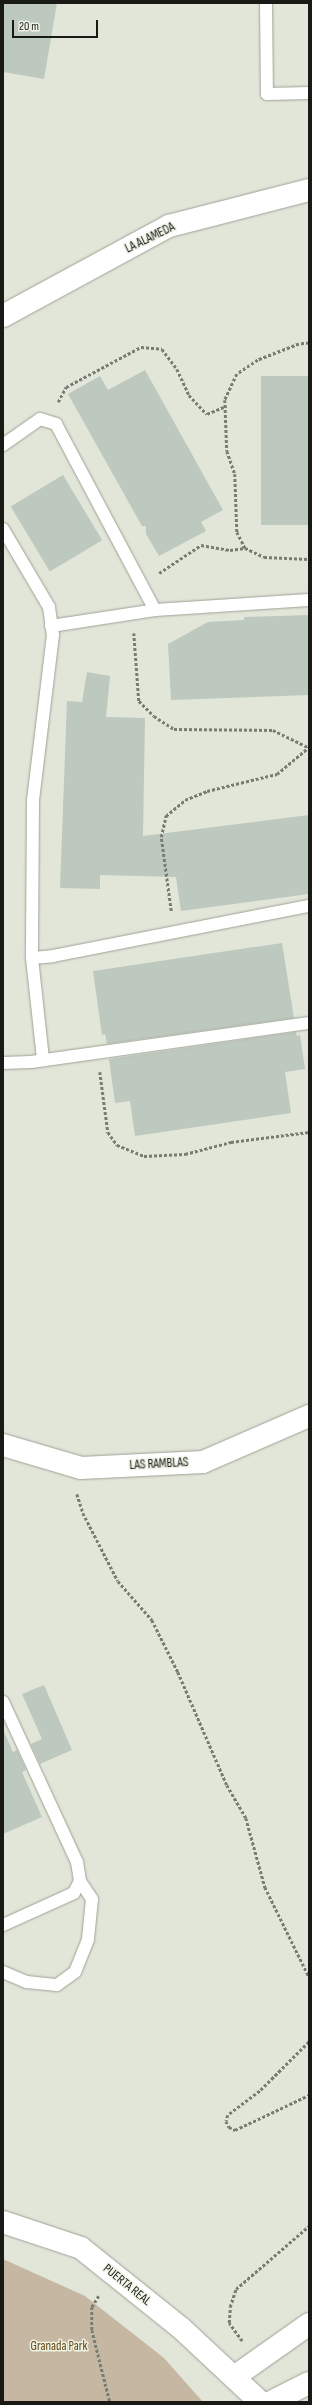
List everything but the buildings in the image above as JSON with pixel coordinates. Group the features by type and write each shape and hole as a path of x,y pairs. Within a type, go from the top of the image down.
{"street":[{"name":"LA ALAMEDA","path":"3,316 169,226 309,190"},
{"name":"LAS RAMBLAS","path":"3,1445 81,1468 203,1462 309,1416"},
{"name":"PUERTA REAL","path":"3,2222 81,2248 181,2328 260,2402"},
{"path":"234,2377 309,2324"},
{"path":"272,2402 309,2383"}],"lane":[{"path":"266,3 266,94 309,93"},
{"path":"3,445 40,419 56,424 155,610"},
{"path":"3,529 49,607 53,635 33,801 32,958 43,1060"},
{"path":"51,626 155,610 309,600"},
{"path":"32,958 53,956 309,906"},
{"path":"3,1062 43,1060 309,1023"},
{"path":"3,1702 77,1862 80,1881 92,1899 88,1940 74,1972 57,1985 27,1982 3,1972"},
{"path":"3,1925 74,1893 80,1881"}],"path":[{"path":"245,548 237,532 236,474 227,451 226,400 237,374 258,360 278,351 309,343"},
{"path":"48,422 66,387 141,347 162,349 177,369 190,395 207,414 226,406"},
{"path":"140,582 172,566 201,545 230,550 245,548 264,557 309,559"},
{"path":"133,613 139,701 154,716 174,729 273,730 309,747 277,774 207,791 185,800 166,816 161,837 174,932"},
{"path":"97,1052 108,1132 117,1145 144,1156 184,1154 231,1142 309,1132"},
{"path":"81,1468 77,1495 83,1513 118,1581 152,1620 178,1672 227,1785 246,1818 265,1887 309,1977"},
{"path":"309,2042 260,2091 228,2115 226,2121 229,2126 235,2130 309,2095"},
{"path":"257,2360 229,2323 230,2307 236,2289 309,2226"},
{"path":"110,2402 92,2330 92,2307 114,2274"}],"green space":[{"name":"Granada Park","path":"3,2259 85,2296 164,2358 203,2402 3,2402"}]}
